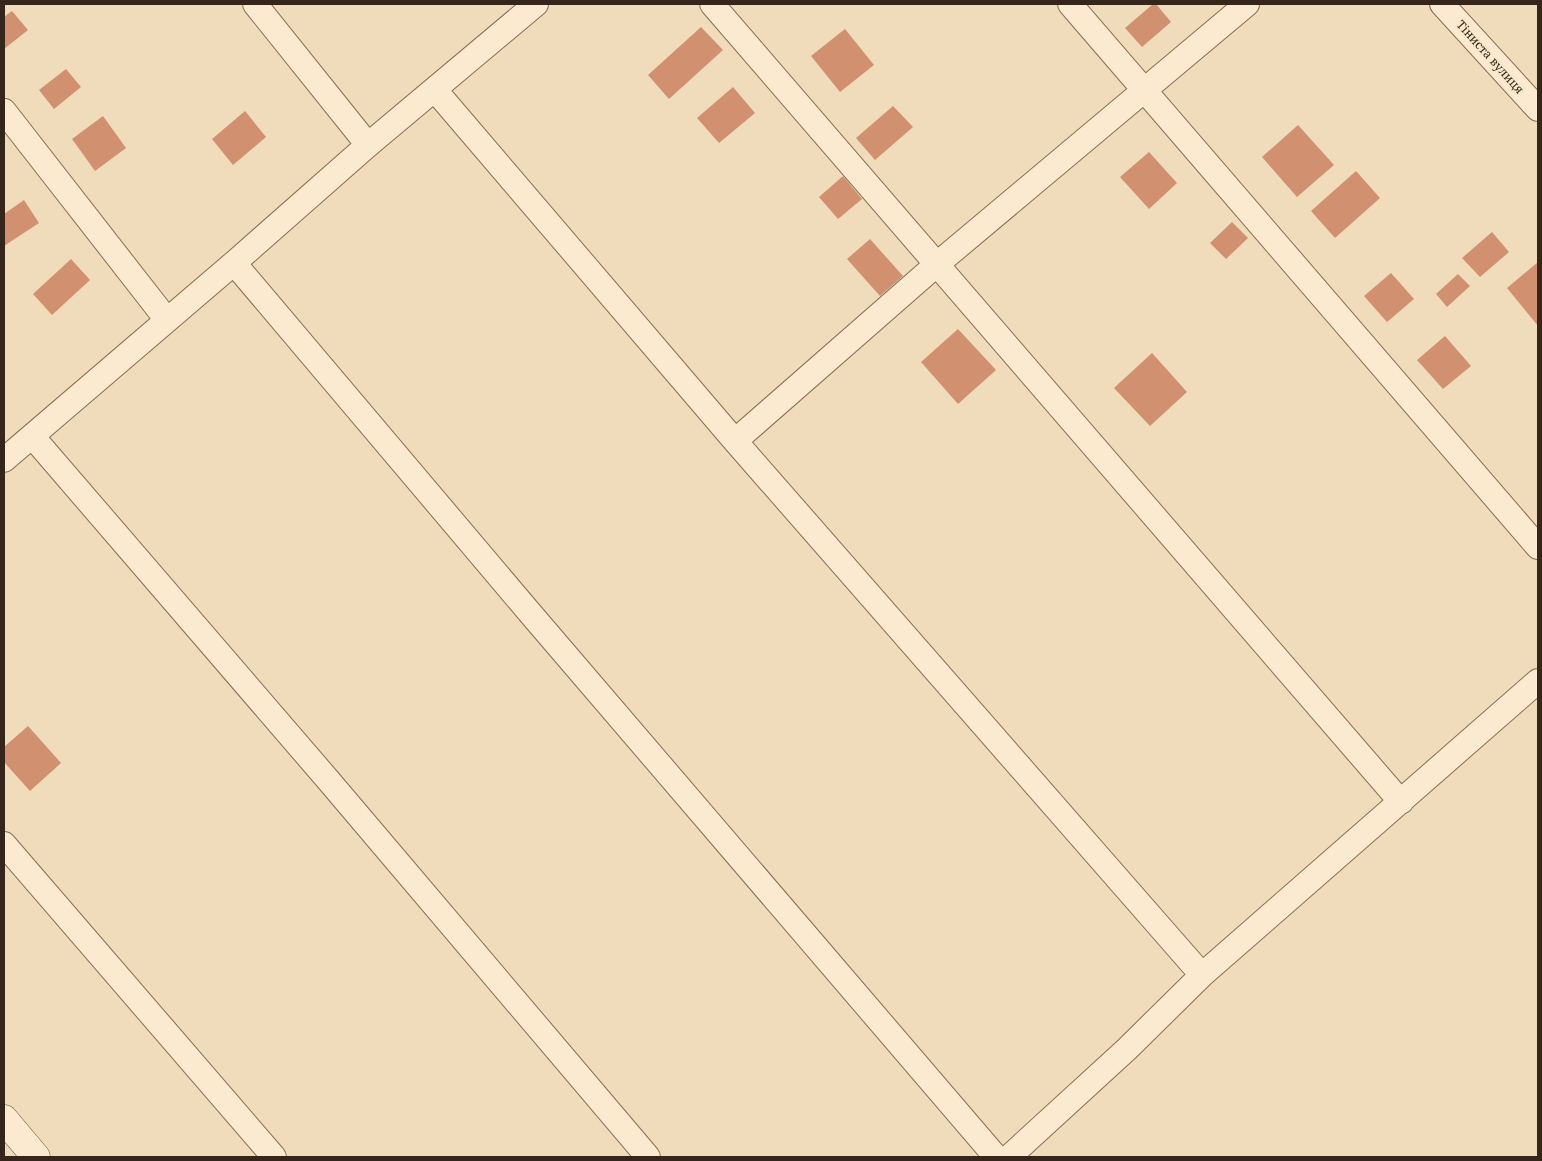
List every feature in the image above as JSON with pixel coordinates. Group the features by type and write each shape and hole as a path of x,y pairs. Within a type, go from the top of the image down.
{"street":[{"path":"255,4 368,145"},
{"path":"4,460 234,264 368,145 536,4"},
{"path":"712,4 1401,802"},
{"path":"1070,4 1538,547"},
{"path":"735,441 936,265 1247,4"},
{"name":"Тіниста вулиця","path":"1442,4 1538,110"},
{"path":"435,90 735,441 1202,976"},
{"path":"4,111 167,320"},
{"path":"234,264 996,1157"},
{"path":"32,436 329,781 648,1157"},
{"path":"1009,1157 1127,1049 1202,976 1538,681"},
{"path":"4,844 274,1157"},
{"path":"4,1119 36,1157"}],"building":[{"path":"1153,4 1156,4 1171,22 1142,47 1125,28"},
{"path":"12,11 28,30 4,49 4,17"},
{"path":"701,27 723,50 669,99 648,75"},
{"path":"845,29 874,65 840,92 811,56"},
{"path":"66,69 81,87 54,109 39,90"},
{"path":"733,87 755,113 719,143 697,118"},
{"path":"893,106 913,127 875,160 856,138"},
{"path":"245,111 266,137 233,165 212,139"},
{"path":"103,116 126,148 95,171 72,139"},
{"path":"1298,125 1334,165 1297,197 1262,157"},
{"path":"1149,152 1177,183 1149,209 1120,177"},
{"path":"1356,171 1380,198 1335,238 1311,211"},
{"path":"843,176 862,199 838,219 819,197"},
{"path":"24,200 39,223 4,246 4,214"},
{"path":"1232,222 1248,238 1226,259 1210,243"},
{"path":"1492,232 1509,252 1480,277 1462,258"},
{"path":"870,239 903,276 880,296 847,259"},
{"path":"71,259 90,280 52,315 33,294"},
{"path":"1538,262 1538,326 1507,288"},
{"path":"1391,273 1414,299 1387,322 1364,296"},
{"path":"1458,274 1470,286 1447,307 1436,294"},
{"path":"958,329 996,370 958,404 921,362"},
{"path":"1445,336 1471,366 1443,389 1417,360"},
{"path":"1152,353 1187,392 1150,426 1114,388"},
{"path":"28,726 61,763 30,791 4,762 4,747"}]}
